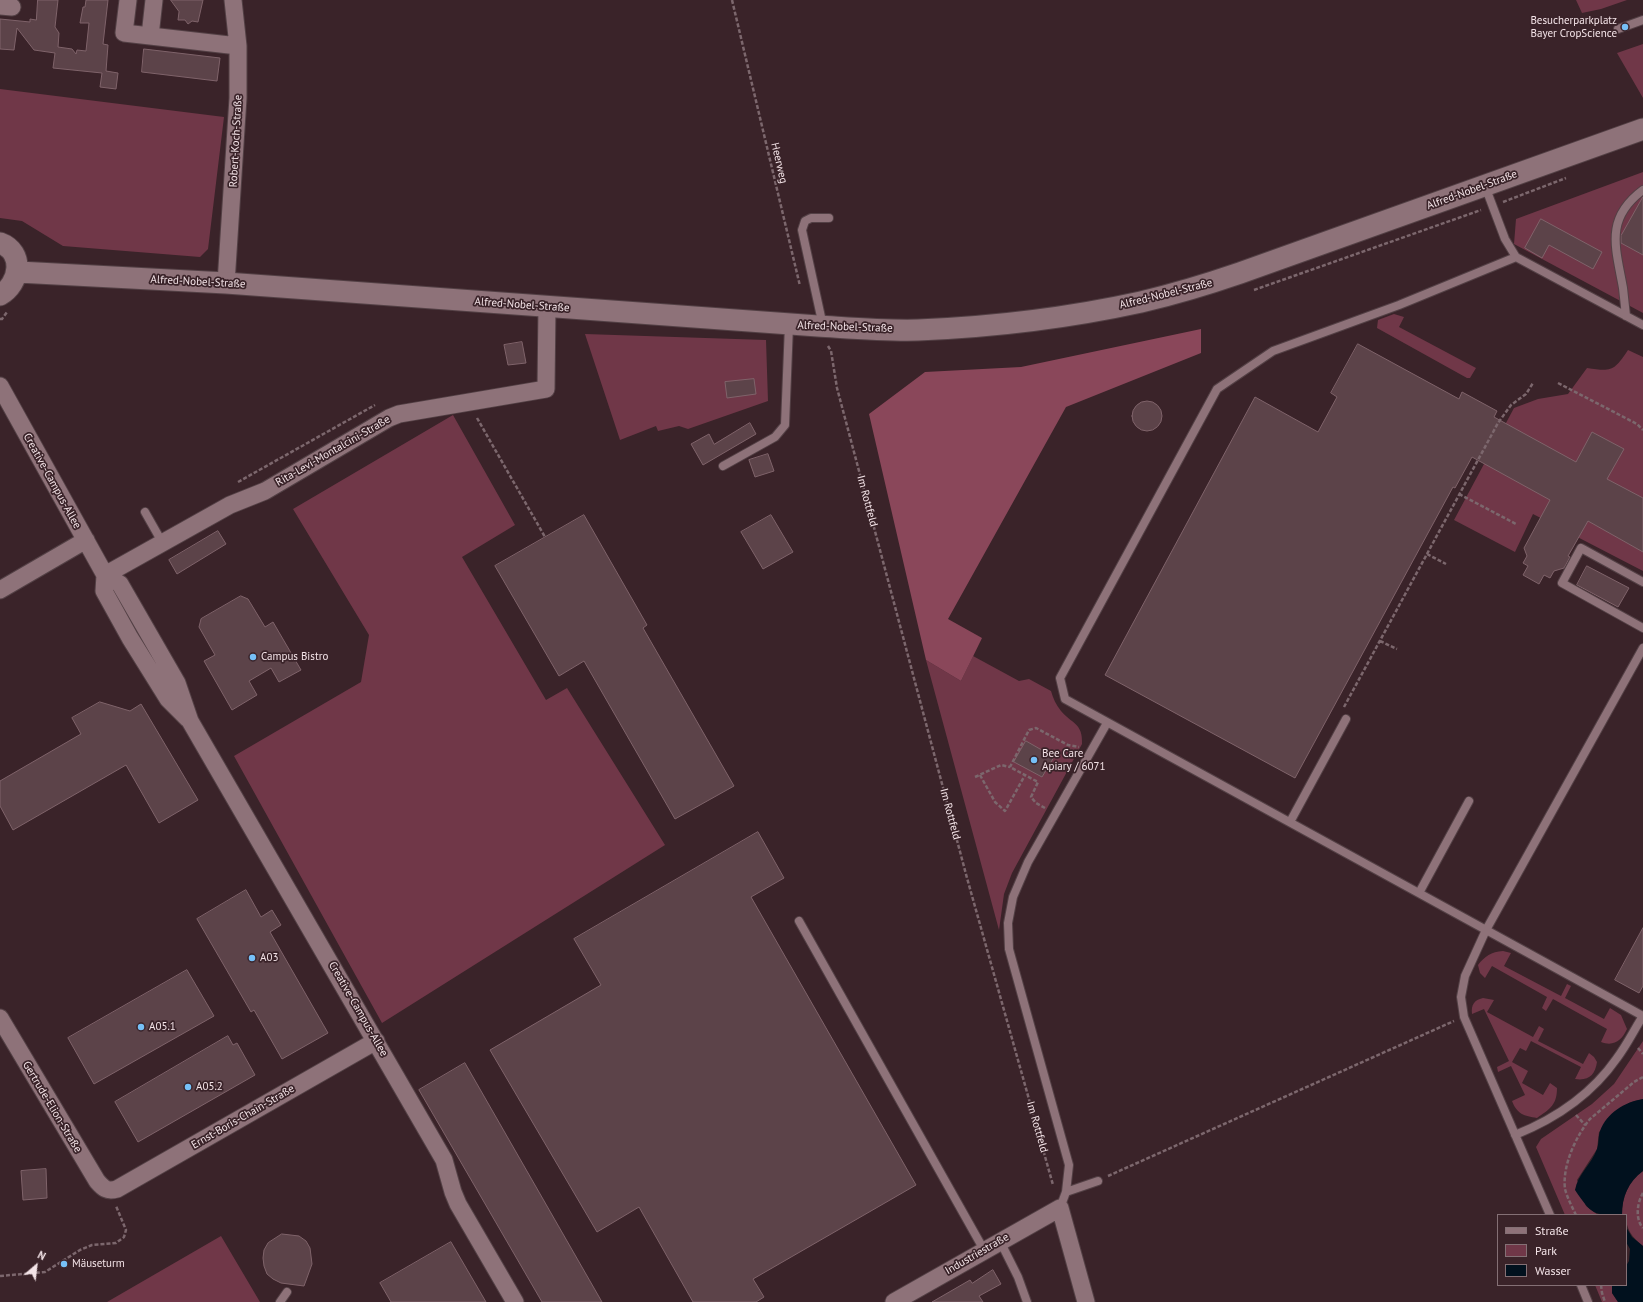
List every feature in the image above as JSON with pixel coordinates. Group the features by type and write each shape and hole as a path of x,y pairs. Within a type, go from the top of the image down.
{"street":[{"path":"128,0 124,33 238,46"},
{"path":"150,36 154,0"},
{"name":"Robert-Koch-Straße","path":"226,283 238,98 238,46 233,0"},
{"name":"Alfred-Nobel-Straße","path":"18,272 226,283 821,326 917,330 971,327 1030,320 1141,302 1240,273 1643,129"},
{"path":"0,243 10,249 14,256 18,272 12,286 0,295"},
{"name":"Rita-Levi-Montalcini-Straße","path":"105,575 230,505 265,491 389,418 399,414 546,389 546,306"},
{"name":"Creative-Campus-Allee","path":"0,386 105,575 120,584 178,683 190,721 444,1160 458,1204 515,1302"},
{"path":"0,590 86,540"},
{"name":"Gertrude-Elion-Straße","path":"0,1018 97,1182 102,1188 109,1191"},
{"name":"Ernst-Boris-Chain-Straße","path":"109,1191 116,1190 376,1041"},
{"path":"1063,1200 1086,1302"},
{"name":"Industriestraße","path":"894,1302 1000,1241 1063,1200"}],"lane":[{"path":"1618,29 1643,20"},
{"path":"1485,186 1505,240 1516,256 1643,324"},
{"path":"1626,316 1615,252 1615,230 1619,216 1631,199 1643,190"},
{"path":"821,326 802,230 805,221 811,218 829,218"},
{"path":"1516,256 1399,305 1273,351 1217,389 1060,678 1065,699 1643,1016 1618,1058 1593,1087 1569,1107 1538,1126 1516,1135"},
{"path":"723,466 775,437 785,425 789,324"},
{"path":"145,512 162,542"},
{"path":"1643,582 1581,548 1562,583 1643,628"},
{"path":"1550,1214 1464,1017 1461,997 1465,976 1486,930 1643,648"},
{"path":"1290,822 1346,719"},
{"path":"1063,1200 1069,1165 1009,949 1008,924 1013,897 1028,862 1107,722"},
{"path":"1419,893 1469,801"},
{"path":"799,920 984,1250"},
{"path":"1063,1200 1098,1181"},
{"path":"1000,1241 1018,1277 1027,1302"},
{"path":"1581,1286 1588,1302"},
{"path":"280,1302 286,1292"}],"path":[{"name":"Heerweg","path":"732,0 801,288"},
{"name":"Im Rottfeld","path":"821,326 831,351 837,388 967,878 1063,1200"},
{"path":"1346,719 1343,710 1498,423 1511,405 1526,394 1533,383"},
{"path":"1558,383 1638,424 1643,430"},
{"path":"468,402 545,537"},
{"path":"1460,494 1516,524"},
{"path":"1427,554 1446,564"},
{"path":"1380,641 1397,649"},
{"path":"1010,767 1029,730 1032,728 1036,728 1068,745 1092,749"},
{"path":"975,777 1001,765 1010,767 1038,782 1031,793 1032,800 1055,814"},
{"path":"980,775 994,802 1005,811 1025,775"},
{"path":"1098,1181 1464,1017"},
{"path":"1576,1214 1565,1190 1564,1172 1575,1145 1585,1125 1590,1119 1634,1082 1643,1077"},
{"path":"0,1276 46,1272 80,1250 92,1246 116,1243 121,1240 124,1237 126,1230 109,1191"},
{"path":"1643,1193 1640,1199 1638,1211 1640,1224 1643,1228"},
{"path":"1602,1286 1602,1293 1605,1302"}],"green space":[{"path":"1576,0 1627,0 1601,9 1582,13"},
{"path":"1643,44 1643,98 1617,53"},
{"path":"0,89 224,117 208,249 200,257 63,246 22,221 0,218"},
{"path":"1643,172 1643,313 1514,244 1516,219"},
{"path":"1394,314 1404,317 1399,327 1476,368 1470,378 1467,378 1377,328 1378,320"},
{"path":"585,334 766,340 768,401 688,429 679,426 658,431 656,426 620,440"},
{"path":"1628,350 1643,357 1643,571 1533,514 1515,552 1454,520 1514,408 1538,399 1568,394 1587,368 1607,370 1612,368 1619,362"},
{"path":"453,415 515,525 462,557 546,700 567,688 665,845 382,1023 234,756 361,682 369,635 293,509"},
{"path":"973,656 1019,681 1029,679 1051,691 1061,711 1076,724 1082,737 1082,744 1012,873 1004,894 999,930 926,660 961,681"},
{"path":"1503,951 1511,953 1504,966 1561,996 1567,984 1571,986 1565,998 1604,1019 1610,1008 1621,1015 1627,1029 1623,1036 1614,1043 1610,1044 1601,1042 1607,1029 1553,999 1546,1011 1542,1008 1547,997 1492,966 1485,978 1480,973 1478,965 1489,955 1495,952"},
{"path":"1483,998 1494,1000 1487,1012 1533,1037 1539,1026 1544,1029 1538,1041 1583,1064 1589,1053 1597,1062 1593,1074 1588,1078 1575,1079 1581,1067 1531,1041 1526,1051 1520,1048 1512,1062 1528,1071 1522,1083 1543,1095 1550,1083 1557,1088 1557,1094 1552,1106 1537,1118 1519,1112 1512,1101 1525,1095 1511,1066 1498,1072 1497,1067 1509,1061 1484,1009 1472,1014 1474,1003"},
{"path":"1643,1041 1643,1099 1629,1103 1599,1132 1597,1149 1577,1180 1586,1206 1597,1214 1565,1214 1536,1147 1541,1139 1592,1104 1614,1084"},
{"path":"1643,1171 1643,1246 1628,1229 1627,1214 1622,1214 1623,1202 1627,1190 1638,1175"},
{"path":"221,1236 260,1302 107,1302"},
{"path":"1595,1286 1612,1286 1612,1293 1618,1302 1602,1302"}],"shaded area":[{"path":"1201,329 1201,353 1066,407 948,619 982,638 961,681 926,660 869,414 925,372 1021,367"}],"water":[{"path":"1643,1099 1643,1171 1633,1180 1627,1190 1623,1202 1622,1214 1599,1214 1594,1212 1585,1204 1575,1190 1579,1179 1598,1147 1600,1131 1607,1119 1617,1109 1636,1100"},
{"path":"1627,1229 1632,1237 1643,1246 1643,1302 1618,1302 1612,1293 1612,1286 1627,1286 1627,1264 1629,1261 1630,1249 1627,1244"}],"building":[{"path":"38,0 58,0 55,27 59,33 58,47 72,49 76,54 77,50 86,51 89,23 80,23 86,0 108,0 103,44 108,45 106,71 118,73 116,89 100,87 102,73 53,68 55,53 34,50 17,28 14,50 0,49 0,19 30,22 30,19 36,20"},
{"path":"171,0 203,0 198,22 192,21 188,24 185,20 178,20 179,12"},
{"path":"144,49 220,58 217,81 142,72"},
{"path":"1643,197 1643,255 1621,243 1621,236"},
{"path":"1541,219 1602,252 1593,269 1549,245 1542,258 1525,248"},
{"path":"522,342 526,363 508,365 504,345"},
{"path":"1358,344 1459,399 1462,392 1497,411 1494,417 1576,462 1592,432 1624,449 1607,479 1643,498 1643,552 1588,521 1568,556 1570,557 1564,568 1554,571 1550,578 1544,575 1539,584 1523,575 1528,566 1523,563 1527,556 1524,548 1550,500 1472,457 1455,488 1453,487 1295,778 1105,675 1255,397 1318,432 1337,397 1331,393"},
{"path":"754,379 756,394 727,398 725,382"},
{"path":"1147,401 1158,405 1162,416 1158,427 1147,431 1136,427 1132,416 1136,405"},
{"path":"750,423 756,434 703,465 691,444 709,434 714,444"},
{"path":"768,454 774,471 755,477 749,460"},
{"path":"584,515 647,625 643,628 734,786 675,819 584,661 559,676 495,566"},
{"path":"771,515 793,552 763,569 741,532"},
{"path":"218,531 226,544 177,574 169,560"},
{"path":"1587,566 1629,588 1618,607 1577,585"},
{"name":"Campus Bistro","path":"241,596 248,599 265,627 273,622 301,670 279,682 271,668 249,681 257,695 232,710 204,661 215,655 199,627 201,619"},
{"path":"100,702 130,711 141,704 198,800 159,823 126,765 13,830 0,806 0,781 81,734 72,718"},
{"name":"Bee Care Apiary / 6071","path":"1026,741 1054,757 1042,777 1014,762"},
{"path":"758,832 784,878 751,897 916,1185 753,1279 764,1297 756,1302 693,1302 639,1207 597,1232 490,1050 601,985 574,939"},
{"name":"A03","path":"246,890 261,917 272,910 281,925 270,932 328,1033 282,1059 254,1010 251,1012 197,919"},
{"path":"1643,928 1643,986 1639,993 1615,980"},
{"name":"A05.1","path":"187,970 214,1016 94,1084 68,1038"},
{"name":"A05.2","path":"228,1036 233,1045 237,1043 255,1075 138,1142 115,1102"},
{"path":"465,1063 602,1302 542,1302 419,1090"},
{"path":"46,1169 47,1198 23,1200 21,1171"},
{"path":"282,1234 299,1236 306,1241 310,1248 312,1264 304,1286 281,1283 267,1274 263,1258 264,1250 268,1243"},
{"path":"451,1242 486,1302 391,1302 380,1283"},
{"path":"993,1270 1001,1284 979,1296 983,1302 932,1302 970,1280 972,1283"}],"place":[{"name":"Besucherparkplatz Bayer CropScience","path":"1625,27"},
{"name":"Campus Bistro","path":"253,657"},
{"name":"Bee Care Apiary / 6071","path":"1034,760"},
{"name":"A03","path":"252,958"},
{"name":"A05.1","path":"141,1027"},
{"name":"A05.2","path":"188,1087"},
{"name":"Mäuseturm","path":"64,1264"}]}
